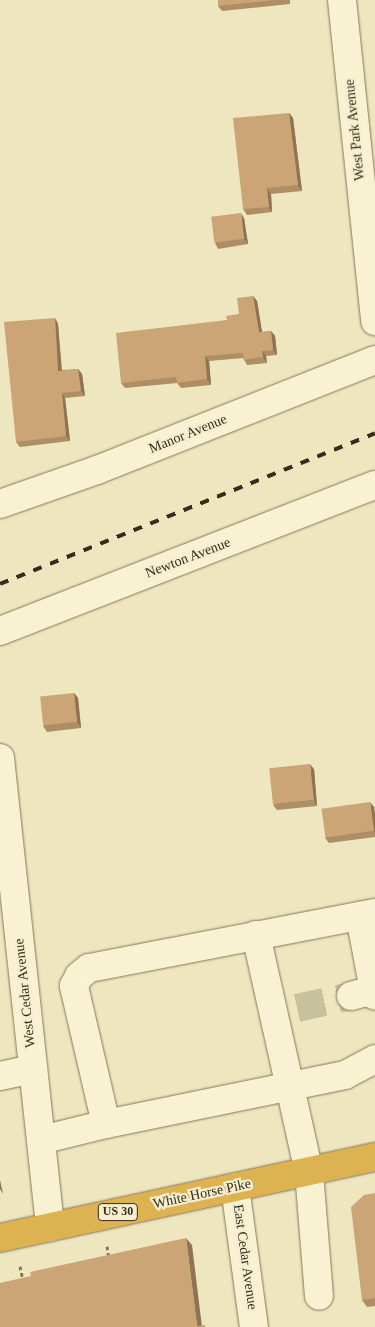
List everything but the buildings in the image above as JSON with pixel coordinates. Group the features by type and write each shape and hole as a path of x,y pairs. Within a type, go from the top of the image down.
{"highway":[{"name":"White Horse Pike","path":"0,1238 375,1157"}],"street":[{"name":"West Park Avenue","path":"342,0 375,321"},
{"name":"Manor Avenue","path":"0,504 97,470 375,360"},
{"name":"Newton Avenue","path":"0,631 375,485"},
{"name":"West Cedar Avenue","path":"0,758 50,1227"},
{"path":"106,1124 74,986 79,976 90,968 368,914 367,994"},
{"path":"256,935 285,1010 290,1087 309,1172 319,1296"},
{"path":"41,1140 106,1124 345,1076 375,1058"},
{"path":"0,1076 33,1069"},
{"name":"East Cedar Avenue","path":"236,1188 254,1327"}],"path":[{"path":"106,1246 110,1264"},
{"path":"20,1266 23,1284"}],"tunnel":[{"path":"297,1008 351,996"}],"railway":[{"path":"0,584 375,433"}]}
